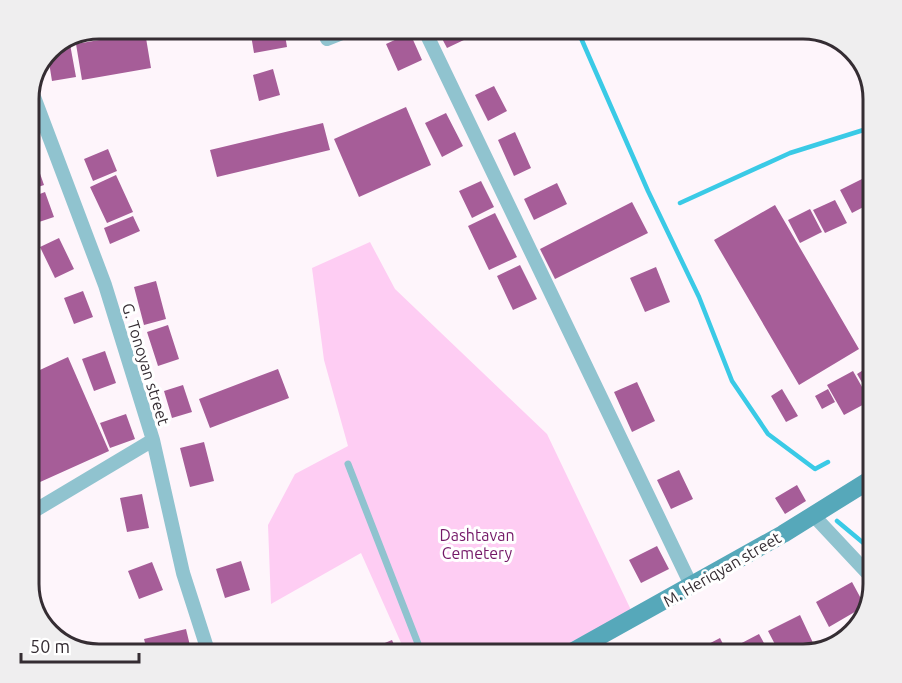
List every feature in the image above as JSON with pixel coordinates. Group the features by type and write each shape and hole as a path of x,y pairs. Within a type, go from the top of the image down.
{"main road":[{"name":"M. Heriqyan street","path":"587,644 692,587 814,516 863,484"}],"street":[{"path":"429,39 692,587"},
{"name":"G. Tonoyan street","path":"39,110 105,285 153,440 183,573 206,644"},
{"path":"39,508 153,440"},
{"path":"814,516 863,568"}],"lane":[{"path":"348,464 418,644"}],"green space":[{"name":"Dashtavan Cemetery","path":"370,242 395,289 547,434 631,610 568,644 402,644 361,553 271,604 268,525 295,474 348,446 324,360 312,268"}],"building":[{"path":"105,39 146,39 151,68 82,80 76,44"},
{"path":"252,39 286,39 287,47 254,53"},
{"path":"397,39 413,39 422,60 398,71 386,44"},
{"path":"442,39 466,39 447,48"},
{"path":"70,47 76,77 52,81 50,65"},
{"path":"273,69 280,95 259,101 253,75"},
{"path":"494,86 507,111 488,121 475,95"},
{"path":"406,107 431,165 359,197 334,139"},
{"path":"446,113 463,146 442,157 425,123"},
{"path":"323,123 330,150 217,177 210,150"},
{"path":"515,132 531,168 514,176 498,140"},
{"path":"108,149 117,171 93,181 84,159"},
{"path":"39,171 44,185 39,187"},
{"path":"116,175 133,212 107,223 90,187"},
{"path":"863,178 863,207 852,213 840,190"},
{"path":"481,181 494,207 472,218 459,191"},
{"path":"557,183 567,204 534,220 524,199"},
{"path":"45,192 54,217 39,222 39,194"},
{"path":"835,200 847,223 825,233 813,210"},
{"path":"632,202 648,233 555,279 540,249"},
{"path":"775,205 859,349 799,385 714,240"},
{"path":"810,209 822,232 800,243 788,220"},
{"path":"495,213 517,257 489,270 468,226"},
{"path":"133,216 140,231 110,244 104,228"},
{"path":"59,238 74,269 55,278 40,247"},
{"path":"520,265 537,299 513,310 497,276"},
{"path":"656,267 670,302 645,312 630,278"},
{"path":"156,281 166,319 144,325 134,287"},
{"path":"83,291 93,317 74,324 64,298"},
{"path":"168,325 179,359 158,366 147,332"},
{"path":"105,351 116,383 94,391 82,359"},
{"path":"68,357 109,451 39,482 39,370"},
{"path":"278,369 289,398 210,428 199,399"},
{"path":"863,370 863,384 857,374"},
{"path":"853,371 863,389 863,405 844,415 827,385"},
{"path":"637,382 655,421 632,432 614,392"},
{"path":"183,385 192,412 172,418 164,391"},
{"path":"782,389 798,416 786,422 771,396"},
{"path":"828,389 835,402 822,409 815,396"},
{"path":"126,414 135,439 110,448 100,423"},
{"path":"204,442 214,481 190,487 180,448"},
{"path":"679,470 693,499 671,509 657,480"},
{"path":"797,485 806,501 785,514 775,498"},
{"path":"142,494 149,528 127,532 120,498"},
{"path":"657,546 669,569 641,583 629,560"},
{"path":"241,561 250,590 225,598 216,569"},
{"path":"152,562 163,590 139,599 128,571"},
{"path":"852,582 861,598 856,611 829,627 816,602"},
{"path":"800,615 813,643 775,644 768,631"},
{"path":"186,629 190,644 145,644 144,639"},
{"path":"759,634 764,644 740,644"},
{"path":"720,638 723,644 708,644"},
{"path":"392,640 394,644 382,644"}],"waterway":[{"path":"581,39 648,191 699,297 732,381 768,434 815,469 828,462"},
{"path":"680,203 790,153 863,130"},
{"path":"837,521 863,543"}]}
